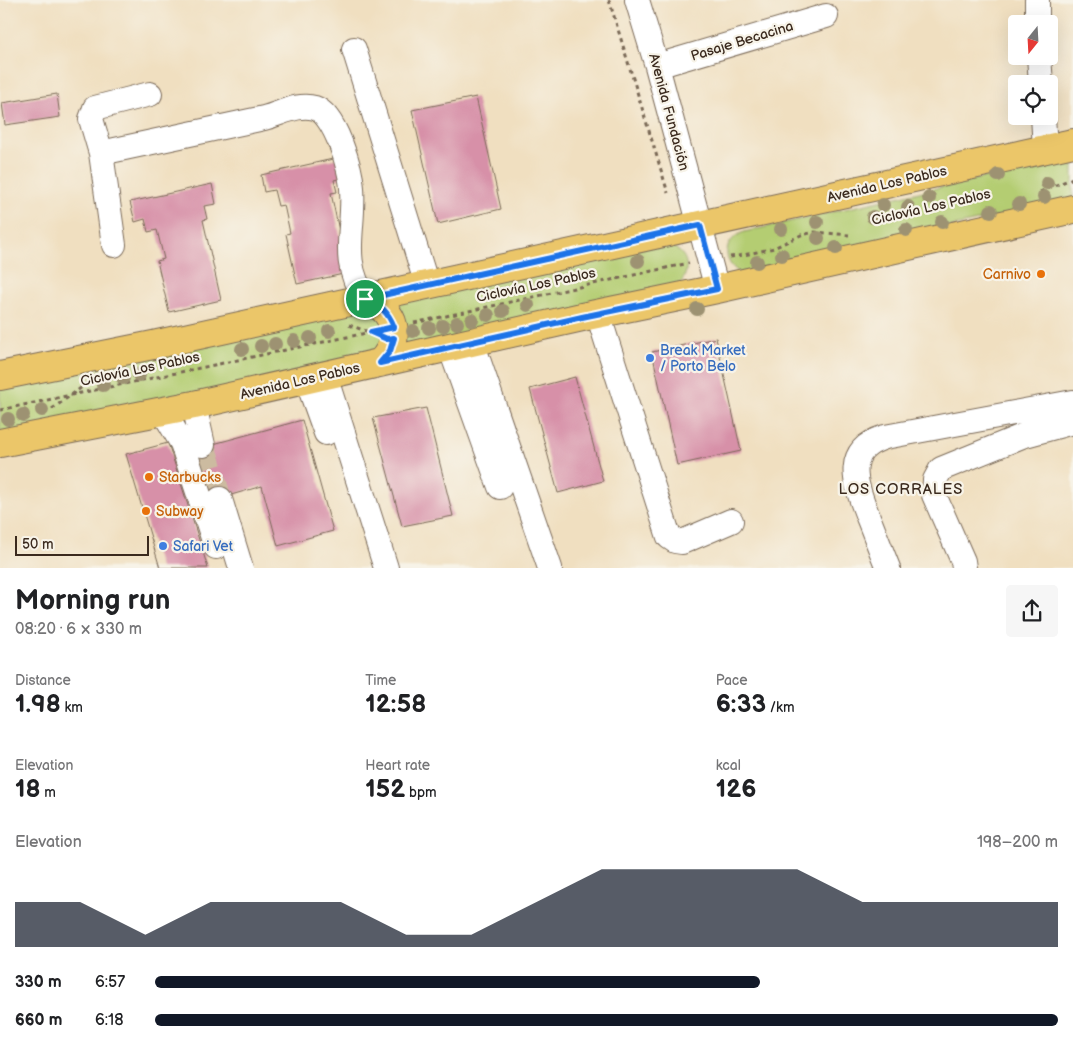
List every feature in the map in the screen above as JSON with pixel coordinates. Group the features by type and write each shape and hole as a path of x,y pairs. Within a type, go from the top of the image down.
{"main road":[{"name":"Avenida Los Pablos","path":"0,376 365,299 1073,143"},
{"name":"Avenida Los Pablos","path":"4,440 194,406 1073,209"},
{"path":"365,299 380,306 386,312 386,333 390,351 380,363"}],"street":[{"name":"Avenida Fundación","path":"637,0 700,225"},
{"path":"1037,0 1037,15"},
{"name":"Pasaje Becacina","path":"657,66 826,16"},
{"path":"354,49 419,287"},
{"path":"114,245 100,153 91,119 95,108 150,94"},
{"path":"100,153 267,117 299,106 317,108 327,118 343,148 352,187 349,256 356,285 365,299"},
{"path":"1044,125 1045,149"},
{"path":"392,223 419,287"},
{"path":"700,225 717,289"},
{"path":"590,316 599,370"},
{"path":"590,316 669,537 675,541 682,542 731,521"},
{"path":"461,345 500,487"},
{"path":"461,345 550,568"},
{"path":"316,378 337,465"},
{"path":"316,378 386,568"},
{"path":"888,568 855,482 856,464 860,455 870,444 885,437 1073,402"},
{"path":"194,406 203,445"},
{"path":"163,411 182,443 216,546"},
{"path":"973,422 984,450"},
{"path":"964,568 963,561 934,495 935,480 941,469 1022,436 1073,422"},
{"path":"220,499 241,568"}],"path":[{"path":"1034,194 1073,178"},
{"name":"Ciclovía Los Pablos","path":"0,410 386,333 709,260 762,252 815,232 850,235"},
{"path":"348,325 386,333"},
{"path":"50,411 91,380"}],"green space":[{"path":"1073,157 1073,200 740,273 734,268 727,257 728,245 744,232"},
{"path":"665,243 680,252 686,262 685,275 677,289 0,439 0,387"}],"building":[{"path":"57,94 60,117 5,125 2,103"},
{"path":"476,97 501,209 438,224 412,110"},
{"path":"342,157 346,177 334,180 337,192 331,193 348,273 297,284 286,234 290,233 284,205 278,206 274,190 264,192 261,175"},
{"path":"212,184 216,204 204,206 207,219 203,220 221,300 169,312 157,261 164,259 157,230 148,232 145,219 135,222 130,202"},
{"path":"716,338 741,451 677,465 652,352"},
{"path":"575,377 603,481 558,493 530,389"},
{"path":"426,408 453,516 402,526 373,418"},
{"path":"302,420 333,531 278,546 262,486 207,502 191,450"},
{"path":"168,443 208,568 160,568 126,454"}],"tunnel":[{"path":"203,445 220,499"}],"place":[{"name":"Carnivo","path":"1041,274"},
{"name":"Break Market / Porto Belo","path":"650,358"},
{"name":"Starbucks","path":"149,477"},
{"name":"Subway","path":"146,511"},
{"name":"Safari Vet","path":"163,546"}],"district":[{"name":"LOS CORRALES","path":"901,489"}],"route":[{"path":"700,225 717,289 582,317 380,363 390,351 394,338 387,339 371,332 394,327 391,319 380,306 373,301 365,299 700,225"}]}
